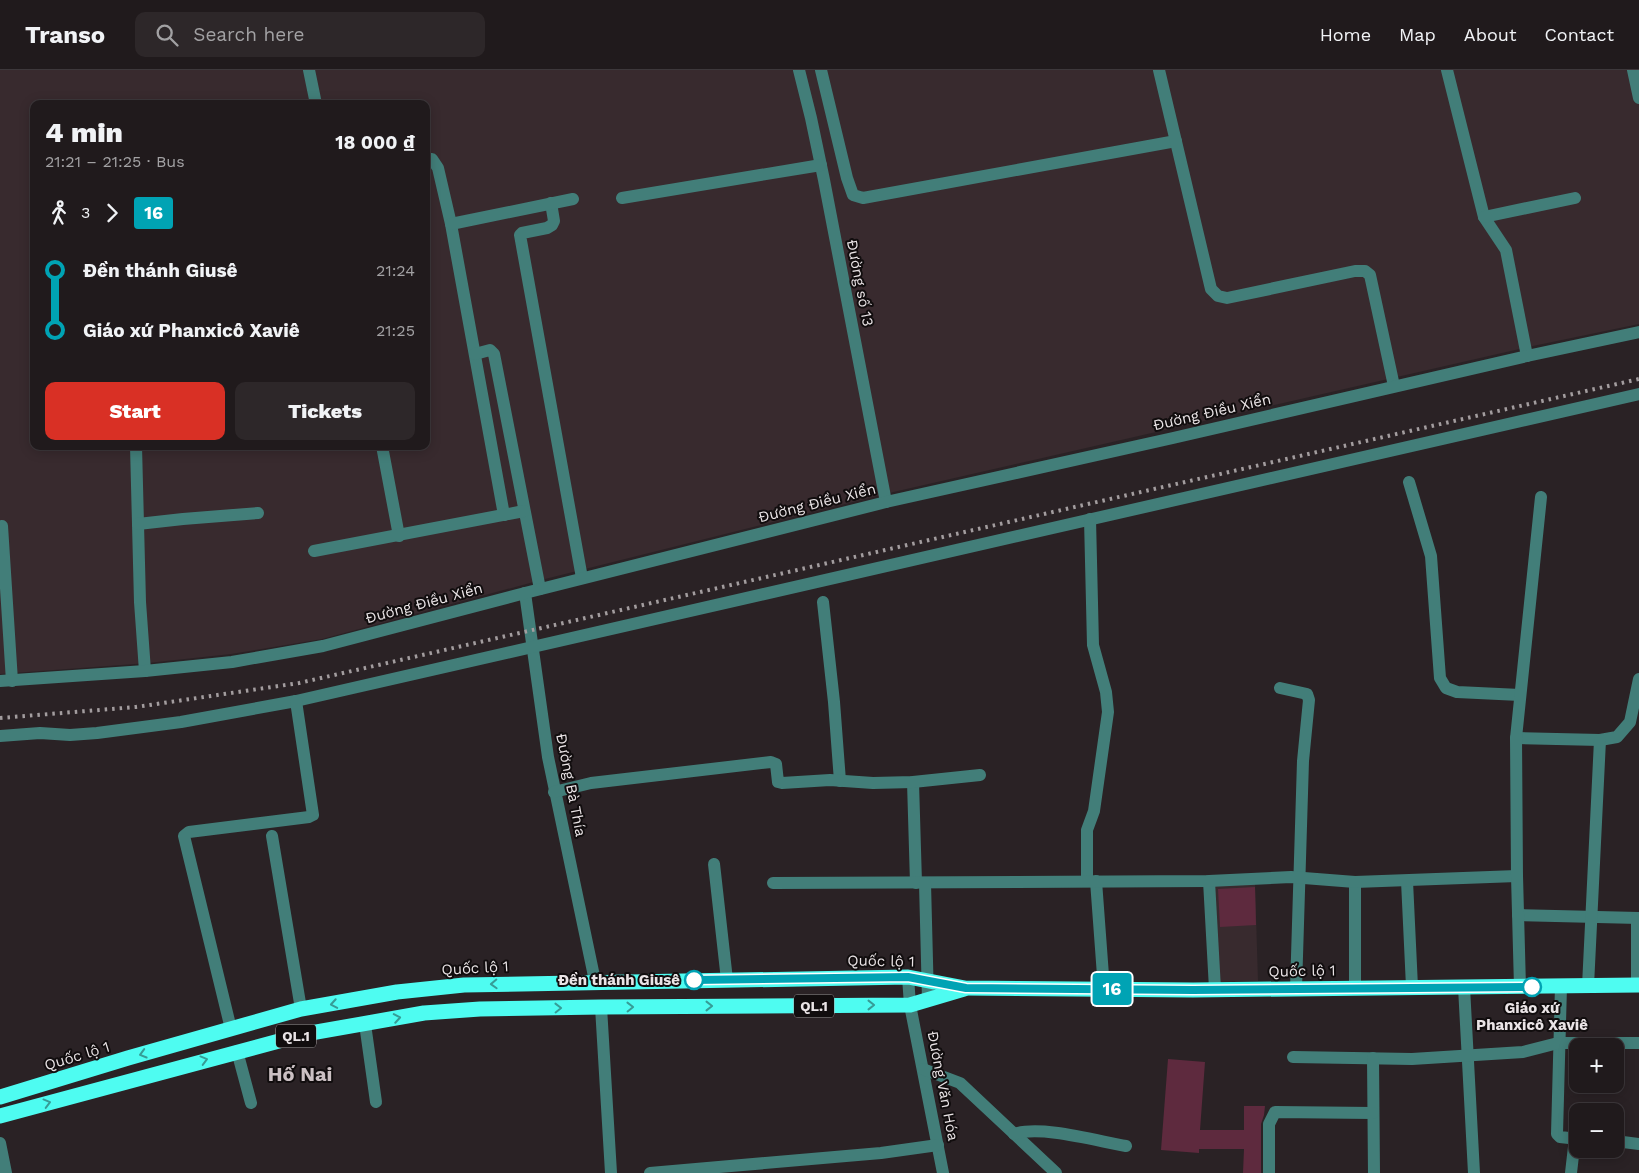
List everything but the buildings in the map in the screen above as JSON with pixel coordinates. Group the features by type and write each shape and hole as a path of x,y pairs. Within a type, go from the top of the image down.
{"highway":[{"name":"Quốc lộ 1","path":"0,1097 301,1009 397,992 464,985 908,977 966,988 1215,989 1638,985"},
{"path":"595,982 600,1007"},
{"name":"Quốc lộ 1","path":"0,1116 304,1034 424,1013 480,1009 600,1007 910,1005 966,988"}],"street":[{"path":"309,70 315,100"},
{"name":"Đường số 13","path":"799,70 821,165 886,502"},
{"path":"821,70 847,178 853,195 863,198 1176,141"},
{"path":"1159,70 1211,289 1218,296 1227,298 1355,271 1365,271 1370,275 1394,386"},
{"path":"1447,70 1484,216 1506,250 1527,356"},
{"path":"1632,70 1638,93"},
{"path":"430,159 438,168 451,224 504,515"},
{"path":"622,198 821,165"},
{"path":"451,224 573,198"},
{"path":"1484,216 1575,198"},
{"path":"551,203 554,221 552,225 547,228 522,233 520,236 582,578"},
{"name":"Đường Điều Xiển","path":"6,681 232,662 324,646 582,578 886,502 1639,332"},
{"path":"475,354 490,350 494,354 540,589"},
{"path":"0,736 40,733 97,734 181,722 296,701 1639,394"},
{"path":"136,450 140,602 145,670"},
{"path":"383,450 399,536"},
{"path":"1409,482 1431,556 1440,678 1446,688 1457,692 1520,695"},
{"path":"1520,987 1516,738 1541,497"},
{"path":"314,551 524,511"},
{"path":"138,524 258,513"},
{"path":"1090,519 1093,645 1106,692 1108,712 1094,811 1086,830 1104,989"},
{"path":"2,526 6,681"},
{"name":"Đường Bà Thía","path":"525,593 554,792 595,982"},
{"path":"823,602 840,780"},
{"path":"1516,738 1600,740 1617,737 1630,722 1639,679"},
{"path":"1280,688 1307,694 1310,700 1303,761 1301,878 1296,988"},
{"path":"231,1029 184,836 189,832 310,817 313,815 296,701"},
{"path":"1588,986 1600,740"},
{"path":"554,792 591,783 771,762 776,764 778,782 782,783 840,780 873,783 913,782 980,775"},
{"path":"913,782 929,981 928,1000"},
{"path":"272,836 301,1009"},
{"path":"714,864 726,980"},
{"path":"773,883 1208,881 1292,877 1355,882 1517,876"},
{"path":"1208,881 1215,989"},
{"path":"1407,881 1412,987"},
{"path":"1355,882 1355,988"},
{"path":"1518,915 1590,915 1638,918 1638,985"},
{"name":"Đường Văn Hóa","path":"908,977 910,1005 943,1173"},
{"path":"1561,986 1557,1134 1560,1137 1569,1138"},
{"path":"1464,987 1474,1173"},
{"path":"600,1007 611,1173"},
{"path":"365,1024 376,1102"},
{"path":"1293,1057 1412,1059 1523,1052 1558,1044 1639,1043"},
{"path":"238,1051 250,1103"},
{"path":"1373,1058 1374,1173"},
{"path":"923,1069 960,1083 1056,1173"},
{"path":"1269,1173 1269,1124 1275,1112 1373,1114"},
{"path":"1014,1134 1039,1131 1126,1146"},
{"path":"0,1143 6,1173"},
{"path":"1624,1143 1639,1144"},
{"path":"650,1173 881,1153 938,1145"},
{"path":"1571,1173 1573,1158"}],"shaded area":[{"path":"0,70 1639,70 1639,324 1528,347 889,493 541,580 322,639 231,654 148,663 0,674"},
{"path":"1255,883 1258,981 1219,982 1213,886"}],"railway":[{"path":"0,718 136,707 299,683 1639,379"}],"bus line":[{"name":"16","path":"694,980 908,977 966,988 1193,990 1532,987"}],"place":[{"name":"Đền thánh Giusê","path":"694,980"},
{"name":"Giáo xứ Phanxicô Xaviê","path":"1532,987"}],"district":[{"name":"Hố Nai","path":"300,1074"}]}
